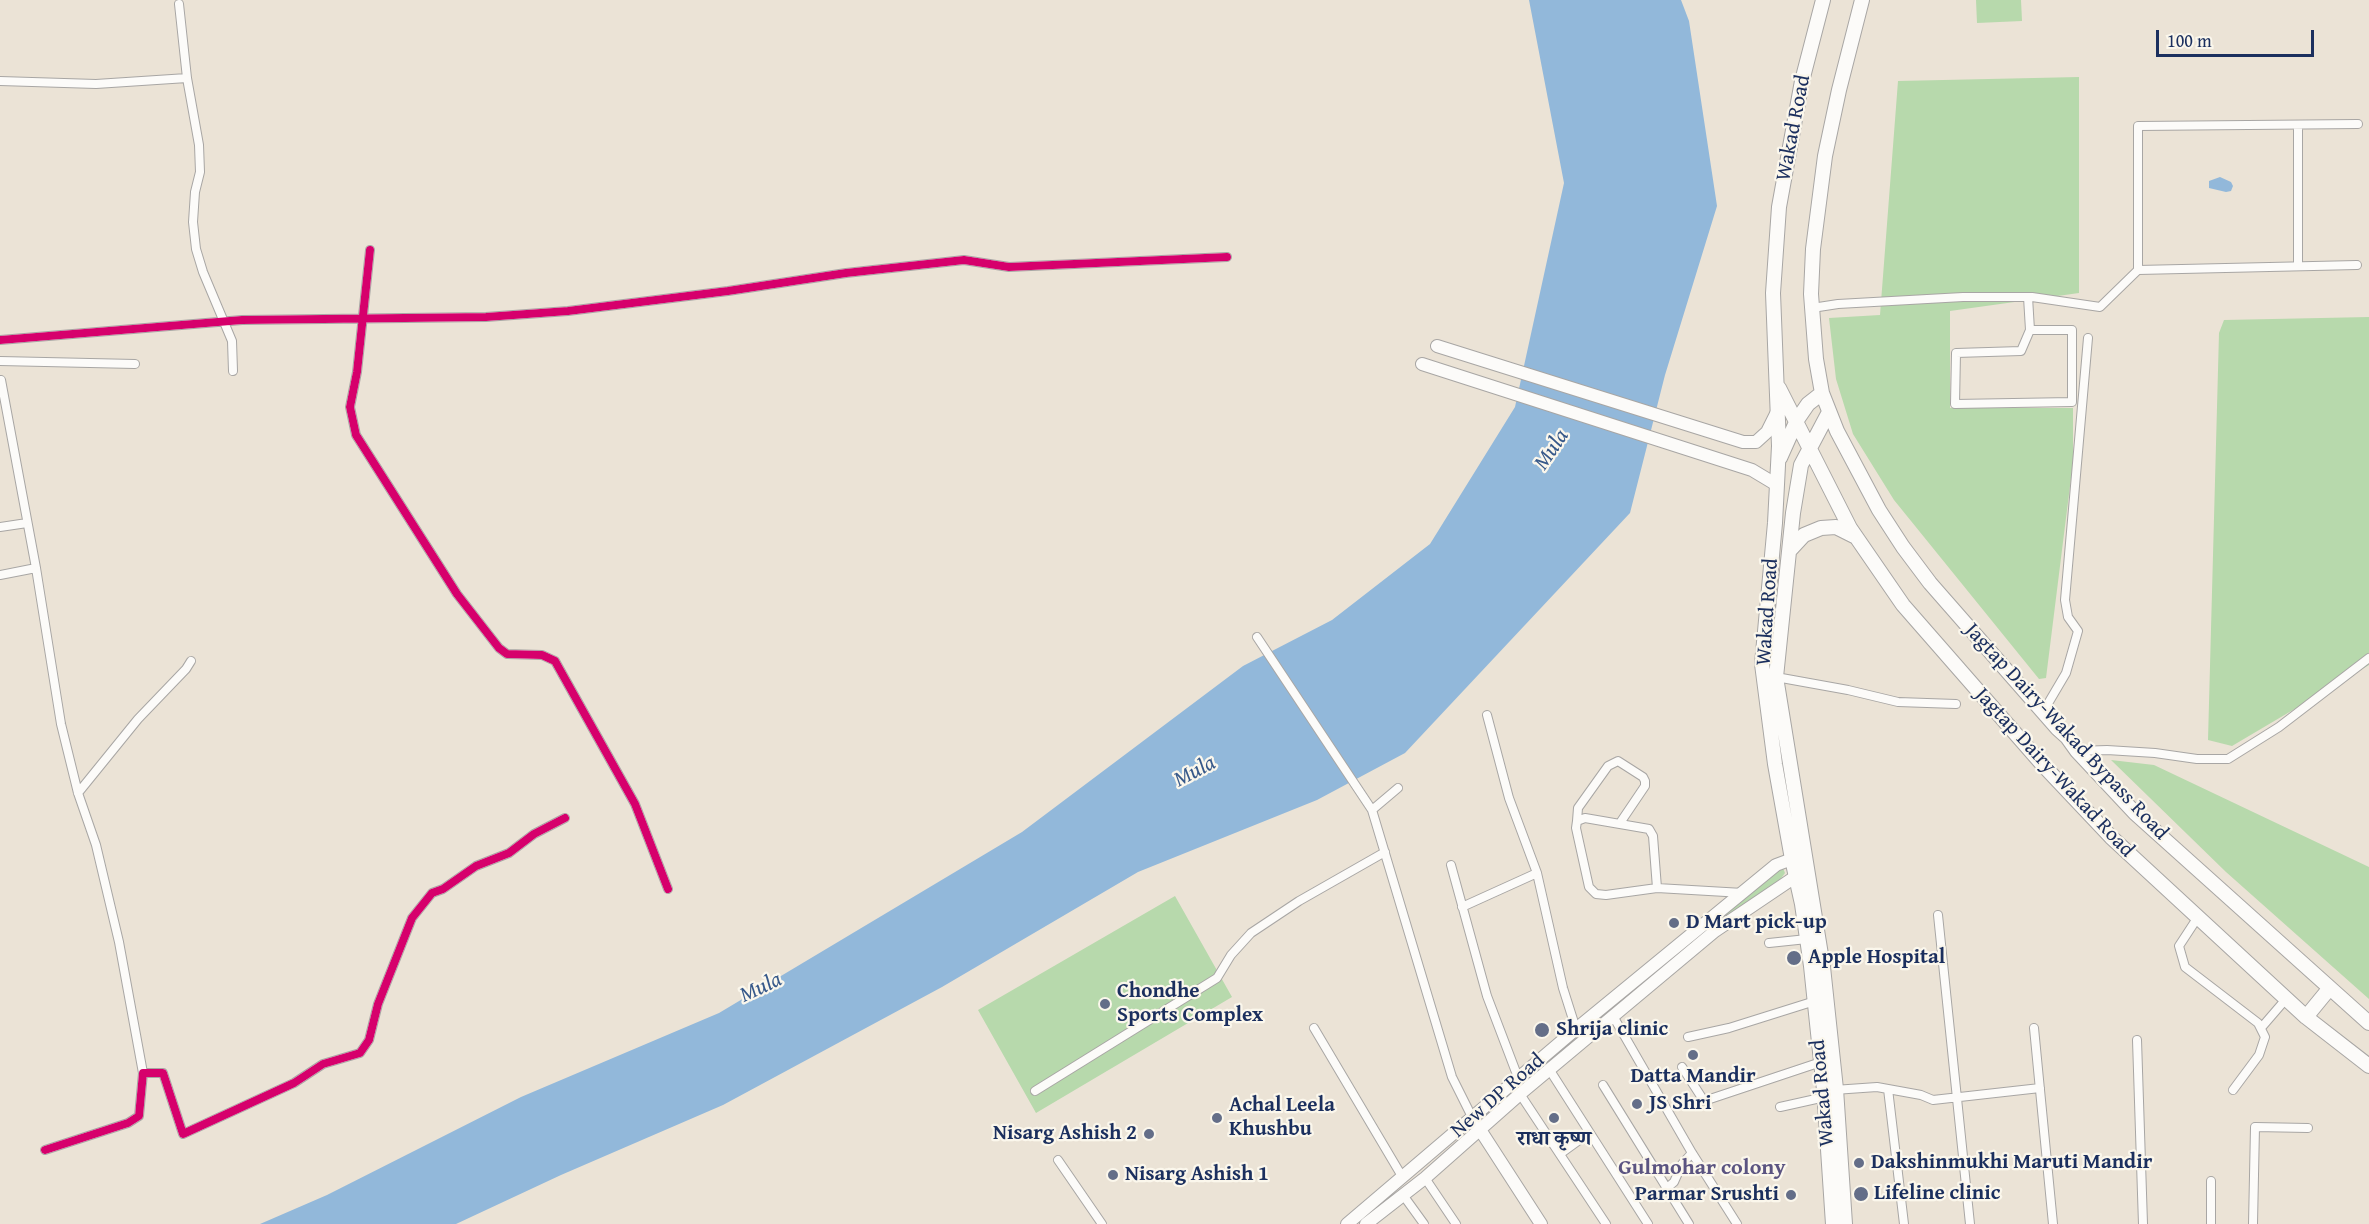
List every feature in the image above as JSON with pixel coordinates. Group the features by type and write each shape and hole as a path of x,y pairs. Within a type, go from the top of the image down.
{"main road":[{"name":"Wakad Road","path":"1823,0 1802,81 1779,207 1773,293 1778,386 1778,461 1762,663 1775,765 1823,966 1833,1224"},
{"name":"Wakad Road","path":"1822,393 1815,359 1812,308 1814,230 1825,156 1862,0"},
{"path":"1437,346 1743,442 1756,442 1767,432 1778,410"},
{"path":"1422,364 1752,470 1777,485"},
{"name":"Jagtap Dairy-Wakad Road","path":"1778,386 1856,538 1903,605 2042,764 2111,837 2306,1017 2369,1066"},
{"name":"Jagtap Dairy-Wakad Bypass Road","path":"1822,393 1879,510 1930,583 2077,751 2135,813 2369,1023"},
{"path":"1778,461 1809,404 1822,393"},
{"name":"Wakad Road","path":"1829,411 1801,465 1793,513 1776,677 1800,866 1821,1062 1828,1092 1845,1224"},
{"path":"1791,549 1804,535 1821,528 1836,527 1856,538"},
{"name":"New DP Road","path":"1366,1224 1425,1178 1519,1080 1576,1029 1776,865 1800,866"},
{"name":"New DP Road","path":"1347,1224 1403,1178 1520,1094 1714,931 1800,866"},
{"path":"2306,1017 2329,989"},
{"path":"1476,1124 1541,1224"}],"street":[{"path":"179,4 187,78 199,146 200,172 195,192 193,222 196,249 203,272 226,322 232,341 233,371"},
{"path":"0,81 96,84 187,78"},
{"path":"2298,124 2298,266"},
{"path":"2138,270 2138,126 2358,124"},
{"path":"370,250 357,372 350,407 356,435 457,594 499,648 507,654 542,655 555,662 635,804 668,889"},
{"path":"0,340 226,322 486,317 568,311 664,300 846,273 964,260 1009,267 1227,257"},
{"path":"1812,308 1838,304 1963,297 2028,297 2100,307 2138,270 2357,265"},
{"path":"2028,297 2030,330 2021,351 1956,354 1955,404 2072,402 2072,330 2030,330"},
{"path":"2043,712 2066,673 2078,631 2068,617 2065,600 2088,338"},
{"path":"0,361 135,364"},
{"path":"1,380 36,568 61,724 78,793 96,845 119,942 143,1073 139,1116 45,1150"},
{"path":"0,527 27,523"},
{"path":"0,575 36,568"},
{"path":"1257,637 1372,810 1452,1077 1476,1124"},
{"path":"2077,751 2107,750 2197,759 2228,759 2279,726 2369,658"},
{"path":"78,793 138,719 191,661"},
{"path":"1776,677 1830,686 1898,702 1956,704"},
{"path":"1487,715 1509,798 1537,873 1563,988 1576,1029"},
{"path":"1620,823 1645,786 1645,780 1618,761 1608,766 1578,808 1576,828 1589,887 1596,894 1606,895 1657,888 1743,893"},
{"path":"1372,810 1398,788"},
{"path":"143,1073 163,1072 183,1134 294,1083 323,1064 360,1053 369,1040 378,1004 412,918 432,893 443,890 476,866 509,853 534,834 565,818"},
{"path":"1577,821 1585,818 1649,829 1653,836 1657,888"},
{"path":"1035,1091 1217,978 1231,955 1251,933 1299,901 1385,852"},
{"path":"1451,865 1487,996 1519,1080"},
{"path":"1462,907 1537,873"},
{"path":"1938,915 1970,1224"},
{"path":"2198,917 2178,946 2185,967 2258,1023 2265,1037 2259,1055 2233,1090"},
{"path":"1769,943 1807,939"},
{"path":"2260,1028 2286,999"},
{"path":"1688,1037 1729,1028 1815,1001"},
{"path":"1613,1016 1692,1153 1737,1224"},
{"path":"1314,1028 1403,1178"},
{"path":"2034,1028 2053,1224"},
{"path":"2137,1040 2143,1224"},
{"path":"1682,1067 1704,1101 1821,1062"},
{"path":"1549,1069 1648,1224"},
{"path":"1603,1085 1689,1224"},
{"path":"1780,1107 1828,1092 1888,1089 1933,1100 2040,1088"},
{"path":"1888,1089 1904,1224"},
{"path":"1520,1094 1606,1224"},
{"path":"2253,1224 2255,1127 2308,1128"},
{"path":"1560,1154 1589,1133"},
{"path":"1667,1188 1674,1182 1685,1159 1692,1153"},
{"path":"1058,1160 1102,1224"},
{"path":"1425,1178 1456,1224"},
{"path":"2211,1181 2211,1224"},
{"path":"1403,1195 1424,1224"}],"green space":[{"path":"1976,0 2021,0 2022,21 1977,23"},
{"path":"2079,77 2079,293 1950,311 1950,408 2073,408 2073,462 2046,678 2039,679 1894,500 1853,434 1836,379 1829,318 1880,315 1898,81"},
{"path":"2369,317 2369,665 2232,746 2208,740 2219,333 2224,320"},
{"path":"2111,760 2154,765 2369,867 2369,999 2226,872"},
{"path":"1783,868 1785,873 1774,888 1727,918 1722,914 1745,898 1771,875"},
{"name":"Chondhe Sports Complex","path":"1175,896 1232,997 1036,1113 978,1010"}],"water":[{"name":"Mula","path":"1529,0 1681,0 1689,21 1717,206 1665,375 1630,513 1405,753 1317,800 1138,872 942,987 723,1105 561,1175 456,1224 260,1224 327,1195 521,1097 719,1013 1022,832 1243,666 1332,620 1430,544 1515,407 1564,183"},
{"path":"2220,177 2231,182 2233,186 2231,191 2209,188 2209,181"}],"cycle path":[{"path":"370,250 357,372 350,407 356,435 457,594 499,648 507,654 542,655 555,661 635,804 668,889"},
{"path":"0,340 242,320 486,317 568,311 728,291 846,273 964,260 1009,267 1227,257"},
{"path":"45,1150 128,1123 139,1116 143,1073 163,1073 183,1134 294,1083 323,1064 360,1053 369,1040 378,1004 412,918 432,893 443,889 476,866 509,853 534,834 565,818"}],"place":[{"name":"D Mart pick-up","path":"1674,923"},
{"name":"Apple Hospital","path":"1794,958"},
{"name":"Chondhe Sports Complex","path":"1105,1004"},
{"name":"Shrija clinic","path":"1542,1030"},
{"name":"Datta Mandir","path":"1693,1055"},
{"name":"JS Shri","path":"1637,1104"},
{"name":"Achal Leela Khushbu","path":"1217,1118"},
{"name":"राधा कृष्ण","path":"1554,1118"},
{"name":"Nisarg Ashish 2","path":"1149,1134"},
{"name":"Dakshinmukhi Maruti Mandir","path":"1859,1163"},
{"name":"Nisarg Ashish 1","path":"1113,1175"},
{"name":"Lifeline clinic","path":"1861,1194"},
{"name":"Parmar Srushti","path":"1791,1195"}],"district":[{"name":"Gulmohar colony","path":"1702,1168"}]}
